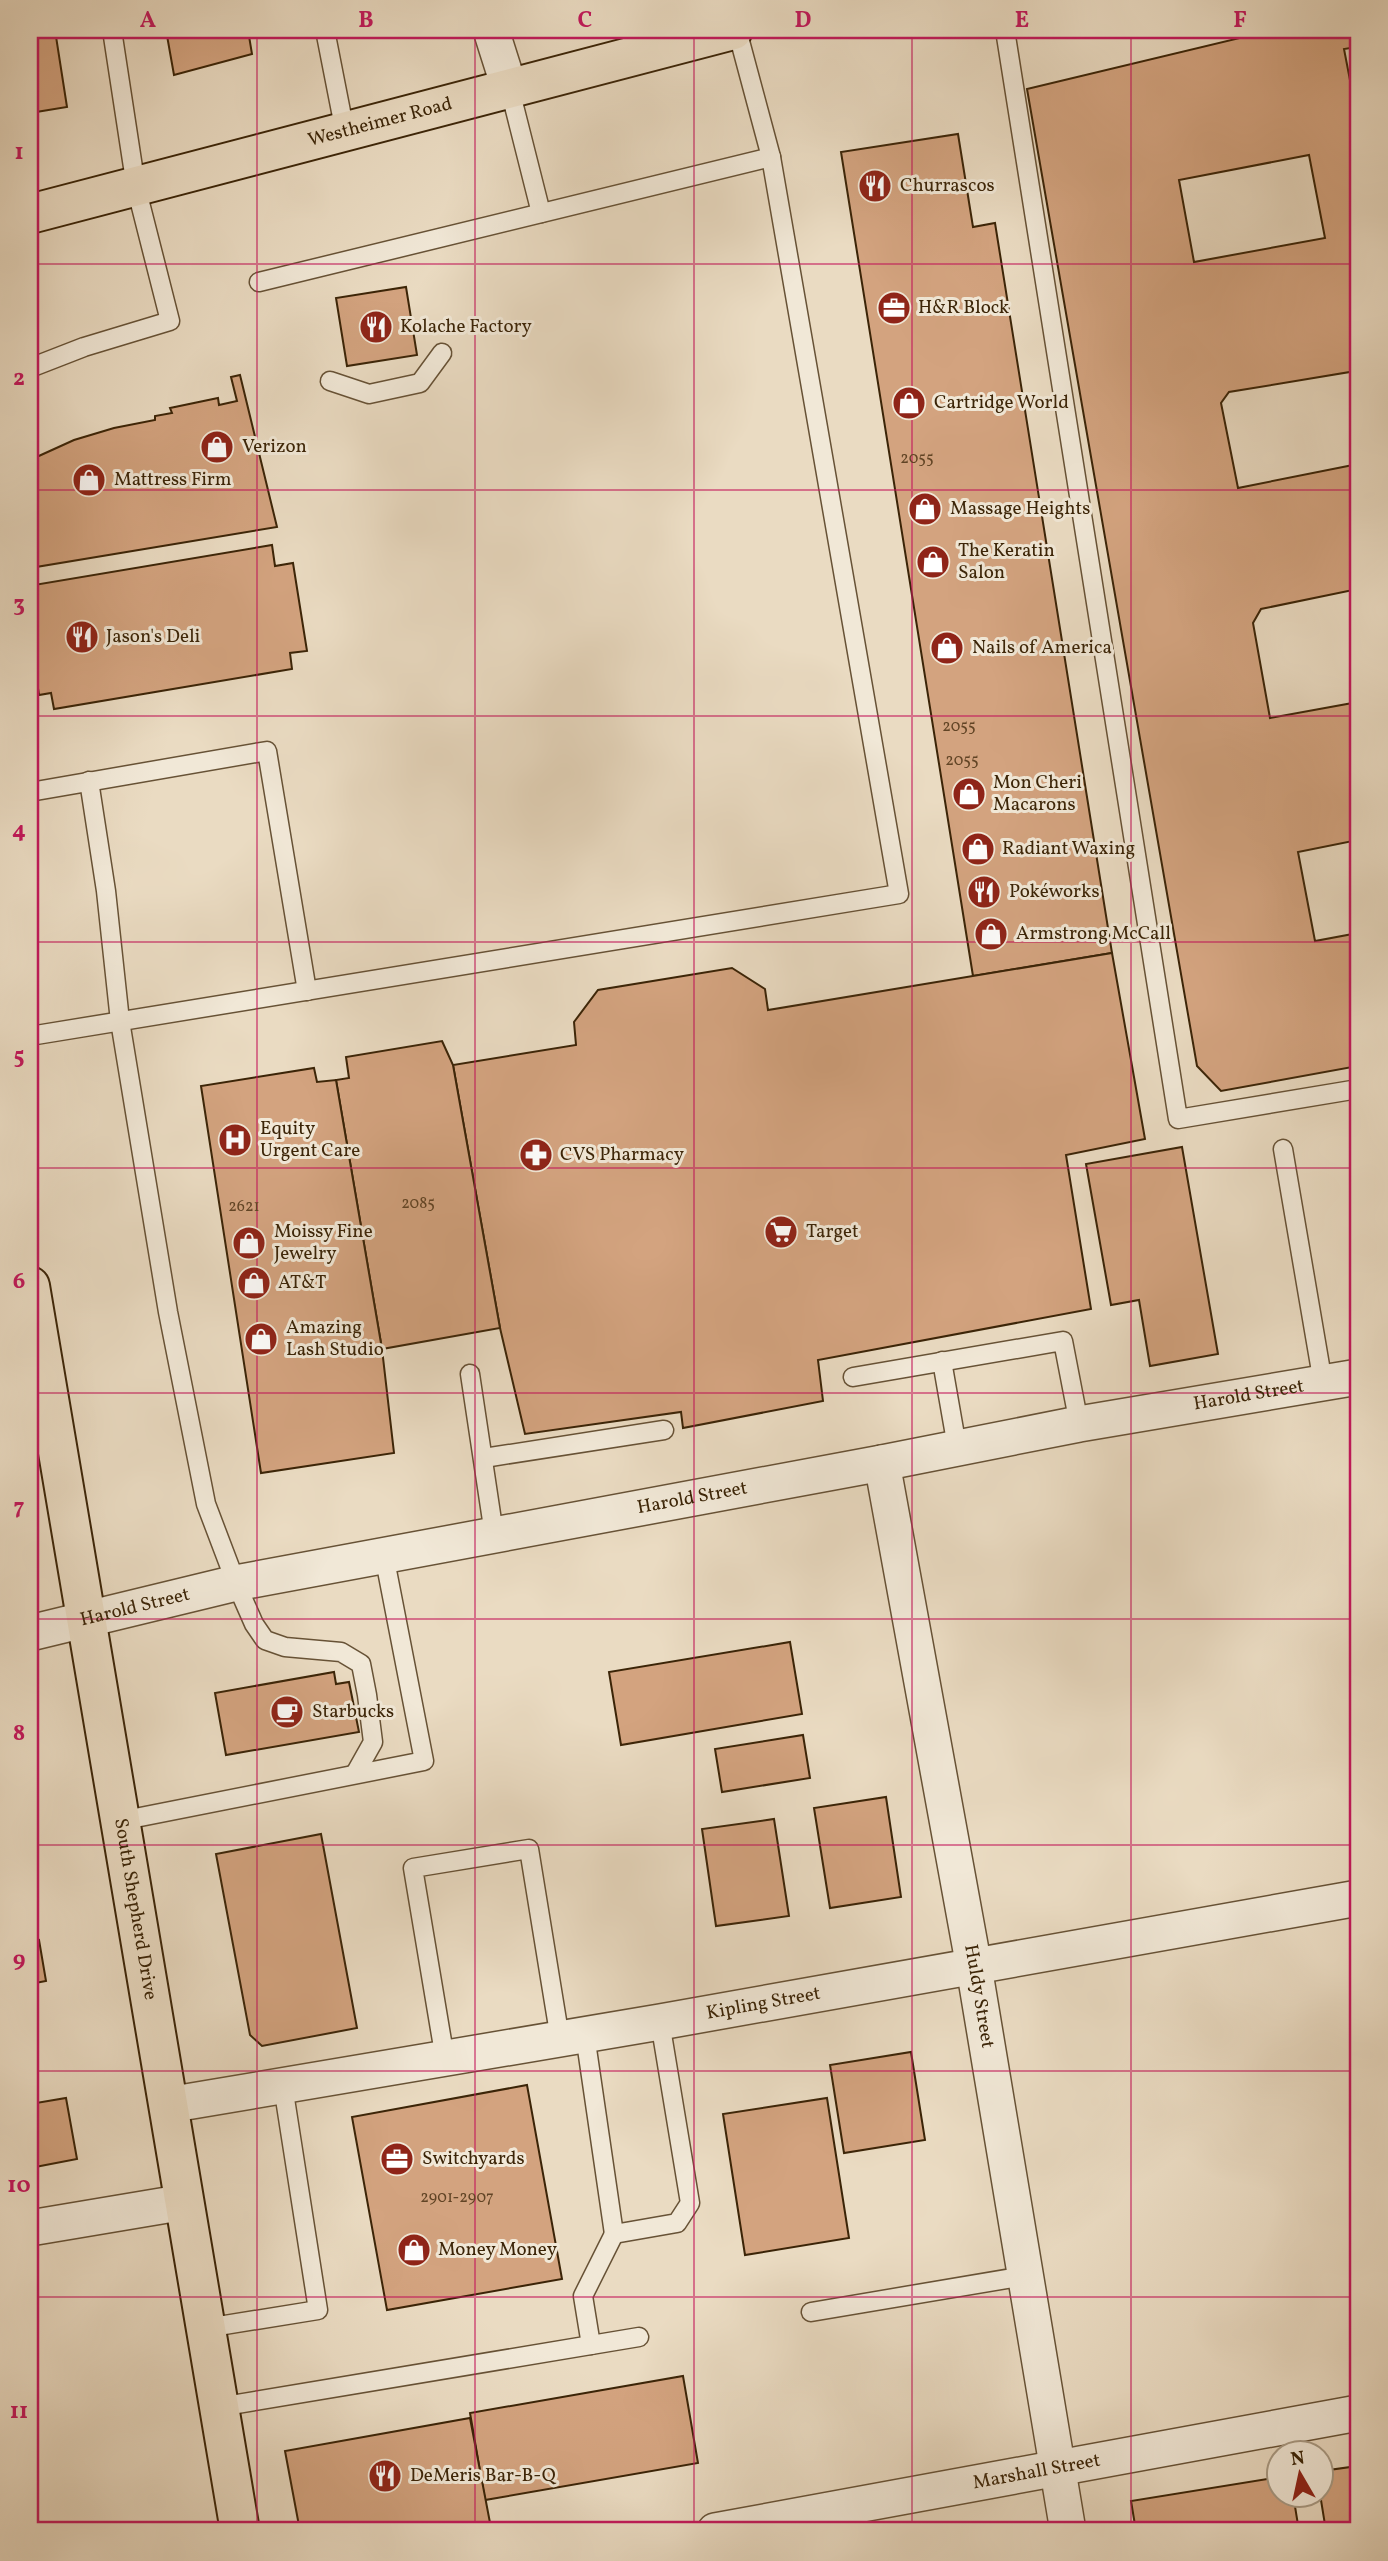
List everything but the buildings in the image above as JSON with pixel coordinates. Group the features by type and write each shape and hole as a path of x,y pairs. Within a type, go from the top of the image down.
{"main road":[{"name":"Westheimer Road","path":"30,214 735,30"},
{"name":"South Shepherd Drive","path":"30,1286 240,2531"}],"street":[{"path":"491,30 510,90"},
{"name":"Harold Street","path":"30,1633 236,1583 1079,1424 1358,1377"},
{"name":"Huldy Street","path":"882,1463 974,1968 1068,2531"},
{"name":"Kipling Street","path":"168,2105 974,1968 1358,1898"},
{"path":"30,2228 185,2203"},
{"name":"Marshall Street","path":"715,2531 790,2525 1058,2466 1358,2413"}],"lane":[{"path":"30,368 84,347 170,321 136,187 112,30"},
{"path":"325,30 345,132"},
{"path":"30,1036 900,894 771,157 735,30"},
{"path":"1005,30 1178,1119 1358,1089"},
{"path":"510,90 541,213"},
{"path":"259,282 771,157"},
{"path":"330,381 369,394 420,383 442,353"},
{"path":"30,792 267,751 307,991"},
{"path":"89,781 106,891 120,1021 168,1312 206,1504 236,1583 254,1624 265,1640 285,1647 341,1652 361,1664 368,1695 373,1742 355,1774"},
{"path":"1283,1149 1323,1383"},
{"path":"853,1377 1063,1341 1079,1424"},
{"path":"942,1361 957,1447"},
{"path":"470,1374 494,1534"},
{"path":"484,1458 664,1430"},
{"path":"120,1821 424,1761 384,1555"},
{"path":"445,2059 413,1868 529,1849 614,2234 583,2296 591,2345"},
{"path":"614,2234 677,2223 690,2203 660,2022"},
{"path":"206,2328 318,2310 283,2086"},
{"path":"811,2312 1024,2276"},
{"path":"219,2407 639,2337"}],"place":[{"name":"Churrascos","path":"875,186"},
{"name":"H&R Block","path":"894,308"},
{"name":"Kolache Factory","path":"376,327"},
{"name":"Cartridge World","path":"909,403"},
{"name":"Verizon","path":"217,447"},
{"name":"Mattress Firm","path":"89,480"},
{"name":"Massage Heights","path":"925,509"},
{"name":"The Keratin Salon","path":"933,562"},
{"name":"Jason's Deli","path":"82,637"},
{"name":"Nails of America","path":"947,648"},
{"name":"Mon Cheri Macarons","path":"969,794"},
{"name":"Radiant Waxing","path":"978,849"},
{"name":"Pokéworks","path":"984,892"},
{"name":"Armstrong McCall","path":"991,934"},
{"name":"Equity Urgent Care","path":"235,1140"},
{"name":"CVS Pharmacy","path":"536,1155"},
{"name":"Target","path":"781,1232"},
{"name":"Moissy Fine Jewelry","path":"249,1243"},
{"name":"AT&T","path":"254,1283"},
{"name":"Amazing Lash Studio","path":"261,1339"},
{"name":"Starbucks","path":"287,1712"},
{"name":"Switchyards","path":"397,2159"},
{"name":"Money Money","path":"414,2250"},
{"name":"DeMeris Bar-B-Q","path":"385,2476"}]}
